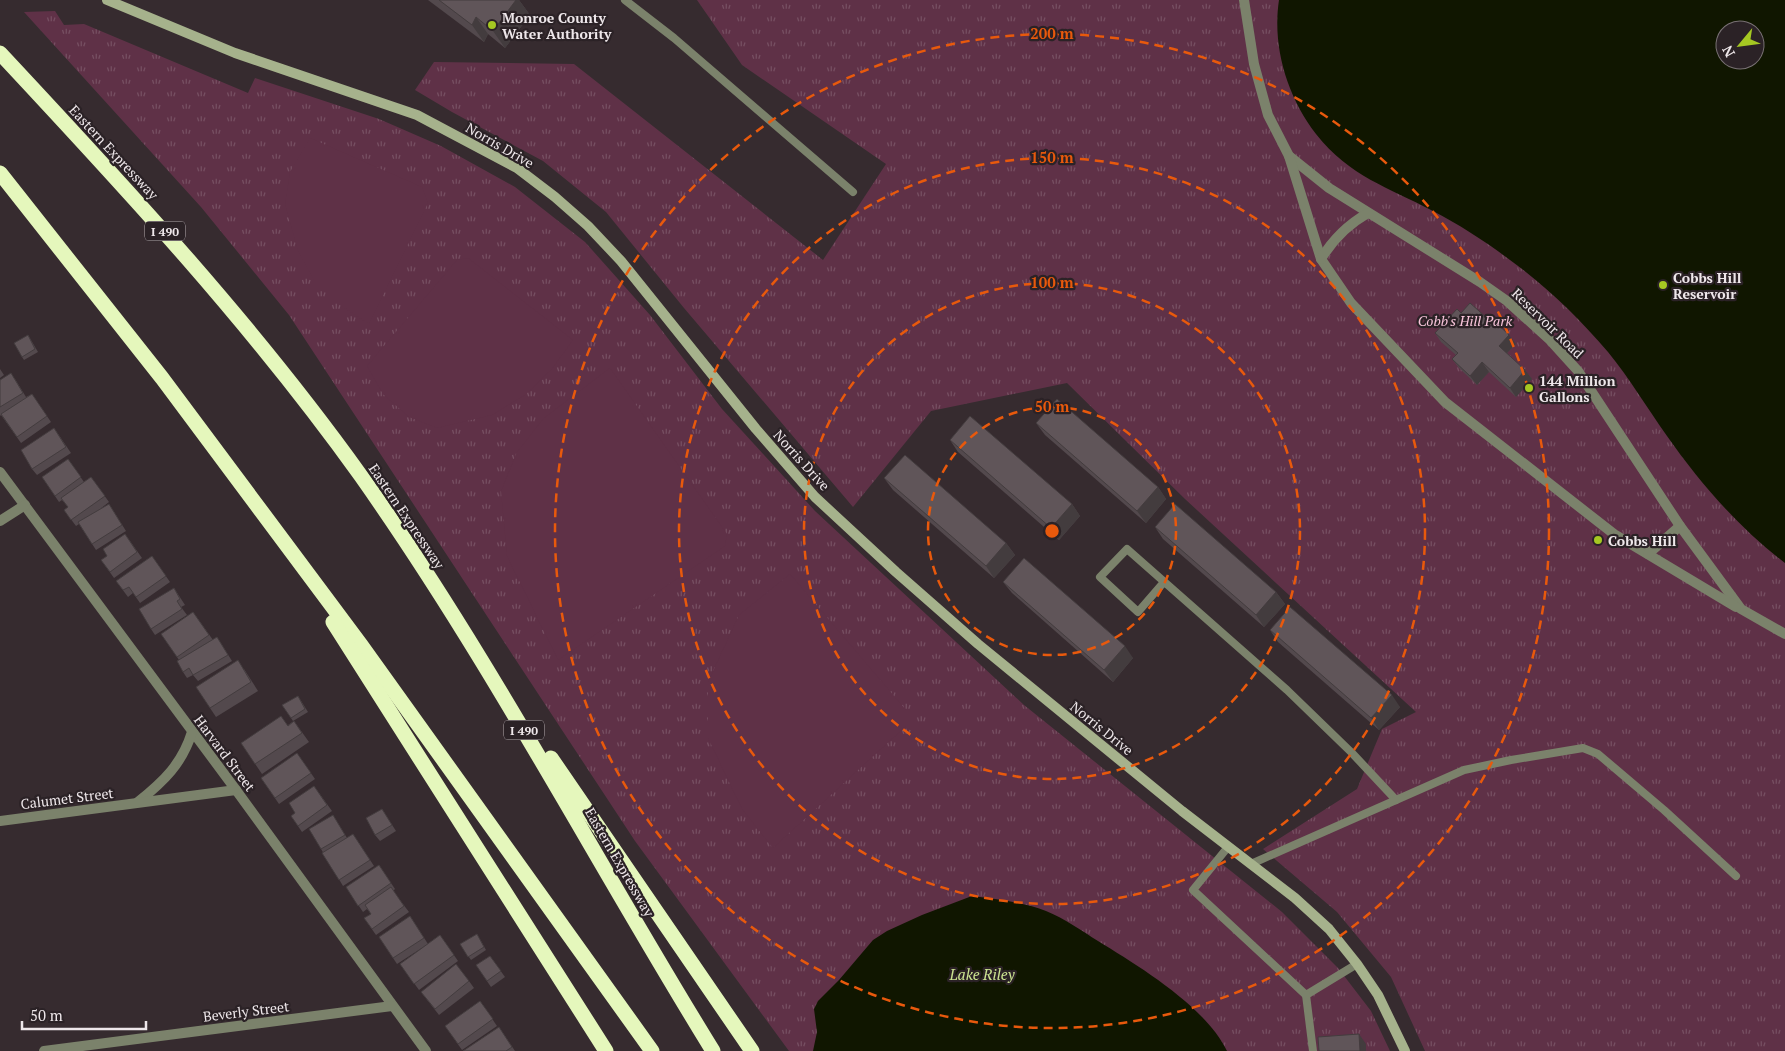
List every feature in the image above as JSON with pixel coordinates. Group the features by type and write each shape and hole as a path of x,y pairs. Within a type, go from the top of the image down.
{"highway":[{"name":"Eastern Expressway","path":"0,53 157,223 306,402 360,476 461,628 510,706 713,1051"},
{"path":"0,173 132,339 272,526 427,735 652,1051"},
{"path":"272,526 606,1051"},
{"path":"461,628 752,1051"}],"street":[{"name":"Norris Drive","path":"108,0 235,54 417,116 525,174 588,226 621,261 756,429 815,497 978,644 1182,811 1295,898 1329,929 1357,964 1378,995 1405,1051"},
{"name":"Reservoir Road","path":"1244,0 1254,64 1268,115 1289,156 1321,259 1351,303 1445,402 1614,534 1785,634"},
{"name":"Reservoir Road","path":"1289,156 1329,188 1494,292 1524,315 1549,339 1578,371 1680,526 1741,610"},
{"path":"1321,259 1329,245 1340,233 1368,213"},
{"name":"Harvard Street","path":"0,472 236,790 426,1051"},
{"path":"0,521 25,505"},
{"path":"1648,554 1680,526"},
{"path":"138,803 177,765 183,756 192,732"},
{"name":"Calumet Street","path":"0,821 236,790"},
{"name":"Beverly Street","path":"44,1051 392,1006"}],"lane":[{"path":"625,0 674,38 853,192"},
{"path":"1164,582 1138,612 1100,577 1127,549 1287,690 1352,753 1396,800"},
{"path":"1251,864 1464,770 1519,758 1583,748 1598,754 1658,805 1736,876"},
{"path":"1228,846 1193,890 1306,995 1313,1051"},
{"path":"1306,995 1357,964"}],"green space":[{"name":"Cobb's Hill Park","path":"697,0 1785,0 1785,1051 1425,1051 1391,977 1337,912 1263,849 1357,789 1382,729 1416,712 1185,499 1067,383 931,411 853,507 684,308 606,212 543,161 415,90 434,62 574,64 823,260 886,164 742,65"},
{"path":"55,11 64,25 84,24 248,93 255,78 379,119 441,146 515,187 585,242 650,315 722,409 815,511 1024,705 1282,912 1338,968 1371,1011 1390,1051 789,1051 635,841 289,315 201,207 24,12"},
{"path":"310,138 422,187 428,203 369,324 340,305 314,280 298,251 285,204 290,172"},
{"path":"468,258 573,340 551,370 525,395 492,415 437,428 409,417 383,394 367,366 457,260"},
{"path":"610,368 727,534 725,546 558,660 507,556 501,491 517,452 544,418"},
{"path":"790,574 906,710 906,726 773,848 742,809 708,738 708,682 739,615"}],"water":[{"name":"Cobbs Hill Reservoir","path":"1279,0 1785,0 1785,563 1736,520 1707,488 1680,454 1608,352 1586,327 1549,292 1523,270 1473,234 1433,211 1370,180 1342,161 1329,149 1316,134 1297,104 1284,70 1278,35"},
{"name":"Lake Riley","path":"972,896 1027,905 1053,914 1073,925 1151,975 1188,1003 1217,1034 1227,1051 813,1051 817,1032 814,1009 818,1001 839,980 873,940 887,931 922,915"}],"building":[{"path":"439,0 516,0 493,31 476,17 472,25"},
{"path":"1470,303 1488,319 1490,317 1509,335 1499,346 1525,370 1510,388 1482,362 1470,376 1452,359 1458,353 1435,333 1457,309 1461,313"},
{"path":"28,335 35,349 22,357 14,343"},
{"path":"11,373 23,393 0,407 0,380"},
{"path":"32,394 47,416 17,437 1,414"},
{"path":"1057,399 1158,487 1137,511 1036,423"},
{"path":"970,416 1072,504 1051,528 950,440"},
{"path":"54,428 66,447 32,469 21,450"},
{"path":"905,455 1006,543 986,566 884,478"},
{"path":"68,459 81,477 55,496 42,477"},
{"path":"91,477 105,496 71,520 64,510 68,507 61,498"},
{"path":"109,504 122,525 92,544 78,522"},
{"path":"1175,504 1276,592 1256,615 1155,527"},
{"path":"125,534 137,552 110,572 101,560 107,556 103,549"},
{"path":"152,556 166,576 136,597 129,587 123,590 116,581"},
{"path":"1024,558 1125,646 1104,670 1003,582"},
{"path":"174,588 180,599 177,601 182,609 151,629 139,609"},
{"path":"1290,607 1392,695 1371,718 1270,630"},
{"path":"193,612 209,635 177,657 161,634"},
{"path":"217,637 228,655 193,675 189,668 183,672 177,661"},
{"path":"238,660 251,682 210,708 196,687"},
{"path":"298,696 305,709 291,718 282,705"},
{"path":"281,716 288,726 294,721 302,733 255,764 241,743"},
{"path":"297,753 311,773 275,798 261,778"},
{"path":"314,786 327,805 298,826 291,816 295,813 289,803"},
{"path":"382,809 392,825 375,835 366,818"},
{"path":"333,815 345,835 321,849 309,829"},
{"path":"353,834 370,860 339,880 322,853"},
{"path":"379,865 391,883 358,906 346,887"},
{"path":"391,887 404,906 372,929 364,918 371,914 365,905"},
{"path":"410,916 424,938 393,958 379,937"},
{"path":"477,934 484,947 468,957 460,944"},
{"path":"440,935 454,955 414,984 400,964"},
{"path":"490,956 501,971 487,981 476,965"},
{"path":"456,964 469,981 435,1009 421,992"},
{"path":"480,1001 493,1019 458,1044 445,1026"},
{"path":"499,1027 512,1047 506,1051 463,1051"},
{"path":"1359,1034 1360,1051 1319,1051 1318,1037"}],"place":[{"name":"Monroe County Water Authority","path":"492,25"},
{"name":"Cobbs Hill Reservoir","path":"1663,285"},
{"name":"144 Million Gallons","path":"1529,388"},
{"name":"Cobbs Hill","path":"1598,540"}]}
